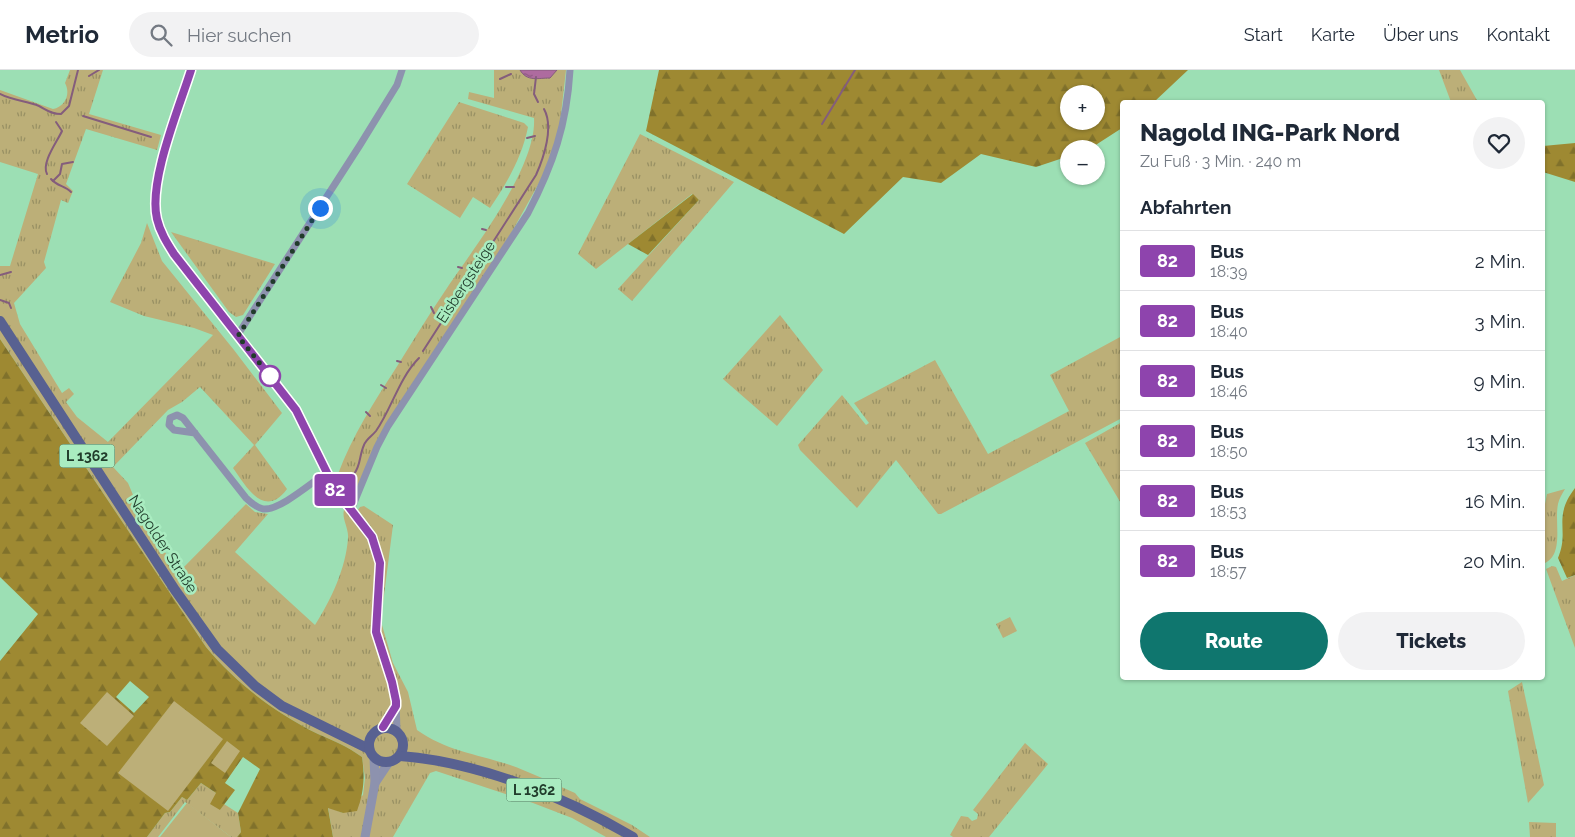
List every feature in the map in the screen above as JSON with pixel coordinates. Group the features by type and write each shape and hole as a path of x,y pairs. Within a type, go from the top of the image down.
{"main road":[{"name":"Nagolder Straße","path":"0,321 198,625 217,649 268,697 315,724 346,735 372,753"},
{"path":"383,727 397,731 404,742 400,756 389,762 384,762 372,753 372,734 383,727"},
{"name":"Nagolder Straße","path":"346,735 372,734"},
{"name":"L 1362","path":"404,742 428,758"},
{"name":"L 1362","path":"400,756 428,758 524,786 576,807 633,837"}],"street":[{"path":"191,70 157,182 157,218 163,237 174,254 296,410 313,442 326,473 372,537 380,563 376,632 392,682 396,706 397,731"},
{"path":"238,336 381,111 397,85 402,70"},
{"name":"Eisbergsteige","path":"351,510 377,447 388,426 528,213 542,186 564,124 570,70"},
{"path":"195,433 246,498 259,508 274,508 326,473"},
{"path":"383,727 396,706"},
{"path":"365,837 374,783 372,753"},
{"path":"374,783 389,762"}],"green space":[{"path":"70,70 103,70 89,114 161,135 157,150 86,129 66,184 73,191 68,203 61,200 44,262 46,268 14,303 20,324 62,393 69,388 74,394 66,402 77,417 108,442 213,335 194,328 144,316 110,302 141,243 147,223 162,261 282,413 255,445 287,489 279,498 271,501 263,501 256,497 233,468 254,445 200,387 182,402 168,410 113,467 128,483 144,521 177,570 182,569 246,504 255,512 268,514 235,552 315,625 332,594 344,561 348,538 344,515 345,508 363,531 372,548 376,567 372,614 373,636 391,694 399,693 380,628 384,561 374,531 358,510 364,506 393,525 382,611 382,625 393,663 408,692 417,730 449,747 516,767 575,793 580,799 632,825 650,837 606,837 572,818 436,771 430,773 393,837 333,837 328,807 343,813 363,795 365,778 362,757 271,707 230,673 206,647 0,339 0,266 10,266 38,174 0,162 0,90 53,109 57,108 66,99 67,87 65,83"},
{"path":"494,70 566,70 560,123 551,157 509,237 378,438 351,502 334,476 338,474 357,433 380,394 434,308 502,206 525,160 532,138 534,118 468,99 469,92 494,98"},
{"path":"659,70 1188,70 1156,100 1120,100 1120,129 1103,140 1060,140 1060,159 1036,167 981,154 941,183 903,177 844,234 646,131"},
{"path":"1439,70 1460,70 1477,100 1450,100"},
{"path":"459,102 524,123 528,127 522,149 513,169 490,208 473,197 460,218 407,184"},
{"path":"640,134 734,182 632,301 618,289 699,200 692,194 596,269 578,254"},
{"path":"1575,143 1575,182 1545,173 1545,146"},
{"path":"693,194 699,200 648,255 628,244"},
{"path":"171,232 275,264 243,315 236,317 229,312"},
{"path":"780,315 823,370 777,426 723,379"},
{"path":"1120,337 1120,419 941,514 938,514 896,460 857,508 800,450 798,445 842,395 866,425 869,423 854,403 935,360 988,454 1069,411 1050,375"},
{"path":"0,339 206,647 243,685 271,707 362,757 363,784 357,811 343,813 328,808 333,837 237,837 241,832 238,813 260,769 243,757 225,783 235,790 220,810 210,804 216,793 201,783 187,800 182,797 170,812 165,813 147,837 0,837 0,661 38,614 0,577","holes":["130,681 149,697 134,713 116,697"]},
{"path":"1120,423 1120,502 1085,443"},
{"path":"1575,488 1575,575 1567,578 1558,558 1561,548 1564,508"},
{"path":"1565,489 1558,504 1556,547 1550,560 1545,563 1545,504 1547,494"},
{"path":"1552,566 1556,567 1562,581 1575,575 1575,648 1546,569"},
{"path":"1010,617 1017,631 1003,638 996,624"},
{"path":"1522,682 1544,785 1528,803 1508,691"},
{"path":"107,692 134,716 107,746 80,723"},
{"path":"174,701 223,739 168,811 118,773"},
{"path":"227,741 240,751 225,773 211,763"},
{"path":"1025,743 1048,764 989,837 953,837 950,835 961,816 968,817 972,821 977,819 978,814 973,810"},
{"path":"201,783 216,793 220,810 224,804 238,813 241,832 237,837 231,837 185,802 158,837 147,837 165,813 170,812 182,797 187,800"},
{"path":"187,803 231,837 160,837"},
{"path":"1529,822 1556,823 1556,837 1530,837"}],"water":[{"path":"520,70 557,70 550,78 537,79 529,78"}],"waterway":[{"path":"0,94 34,104 52,113 61,114 69,106 78,70"},
{"path":"89,76 99,70"},
{"path":"822,124 855,70"},
{"path":"500,79 511,74"},
{"path":"536,77 534,94 538,102"},
{"path":"423,351 536,175 547,142 548,124 544,109"},
{"path":"83,116 151,137"},
{"path":"47,174 46,164 50,152 62,131 56,122"},
{"path":"527,138 535,136"},
{"path":"53,181 60,174 62,164 73,162"},
{"path":"51,179 71,192"},
{"path":"506,187 514,187"},
{"path":"482,229 486,230"},
{"path":"458,267 462,268"},
{"path":"468,270 475,272"},
{"path":"0,275 11,272"},
{"path":"0,300 9,303 11,308"},
{"path":"431,307 434,313"},
{"path":"354,474 365,443 376,431 406,375 419,358"},
{"path":"397,361 401,362"},
{"path":"381,385 386,388"},
{"path":"366,412 370,416"}],"bus line":[{"name":"82","path":"191,70 157,182 157,218 163,237 174,254 296,410 335,489 372,537 380,563 381,580 376,613 376,632 396,701 396,706 383,727"}],"route":[{"path":"270,376 273,380 238,336 320,208"}]}
